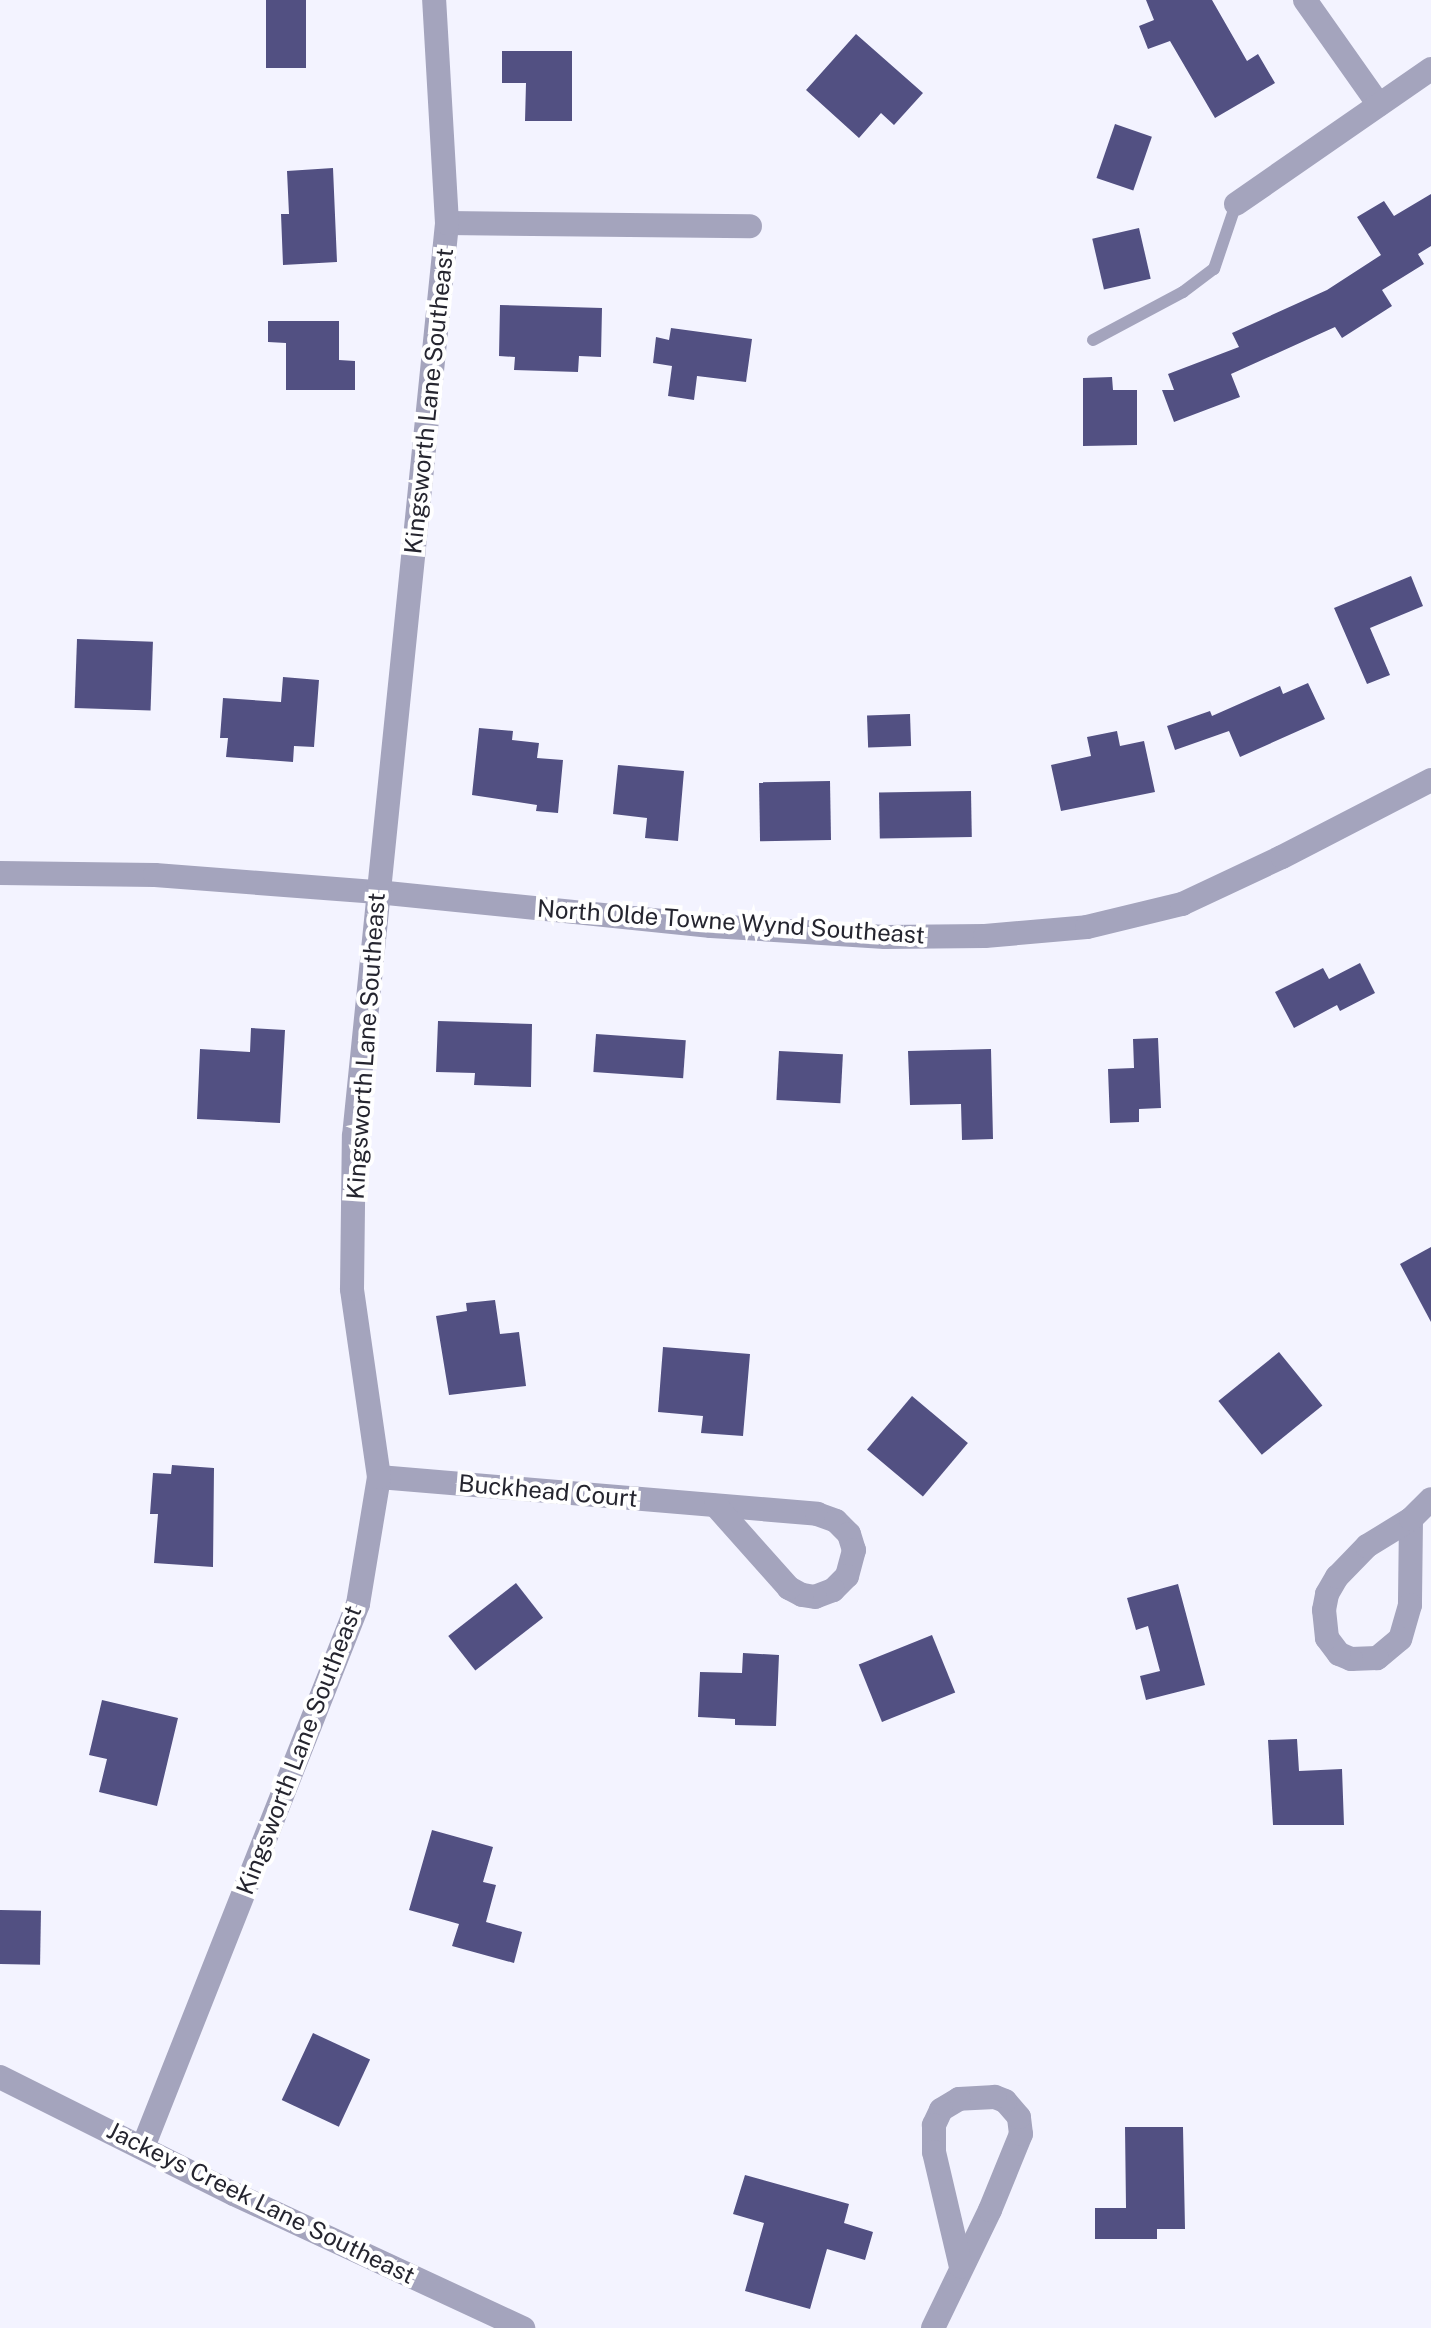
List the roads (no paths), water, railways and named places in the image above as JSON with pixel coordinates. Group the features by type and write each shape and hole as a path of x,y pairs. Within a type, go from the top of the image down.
{"street":[{"name":"Kingsworth Lane Southeast","path":"143,2147 358,1604 379,1477 352,1289 354,1136 447,223 434,0"},
{"path":"1305,0 1379,105"},
{"path":"1236,204 1431,69"},
{"path":"447,223 750,226"},
{"name":"North Olde Towne Wynd Southeast","path":"0,873 155,875 377,892 711,926 885,937 985,936 1087,927 1182,904 1282,857 1431,780"},
{"name":"Buckhead Court","path":"379,1477 817,1514 836,1521 849,1534 854,1550 847,1576 833,1590 815,1597 802,1595 789,1588 716,1506"},
{"path":"1411,1519 1410,1605 1400,1639 1377,1658 1351,1659 1339,1654 1327,1638 1324,1610 1327,1594 1337,1577 1367,1546 1411,1519 1431,1499"},
{"name":"Jackeys Creek Lane Southeast","path":"0,2077 234,2194 523,2328"},
{"path":"933,2328 990,2210 1021,2134 1019,2117 1005,2101 995,2097 959,2099 941,2110 934,2125 934,2152 961,2267"}],"lane":[{"path":"1093,340 1183,292 1214,269 1236,204"}]}
